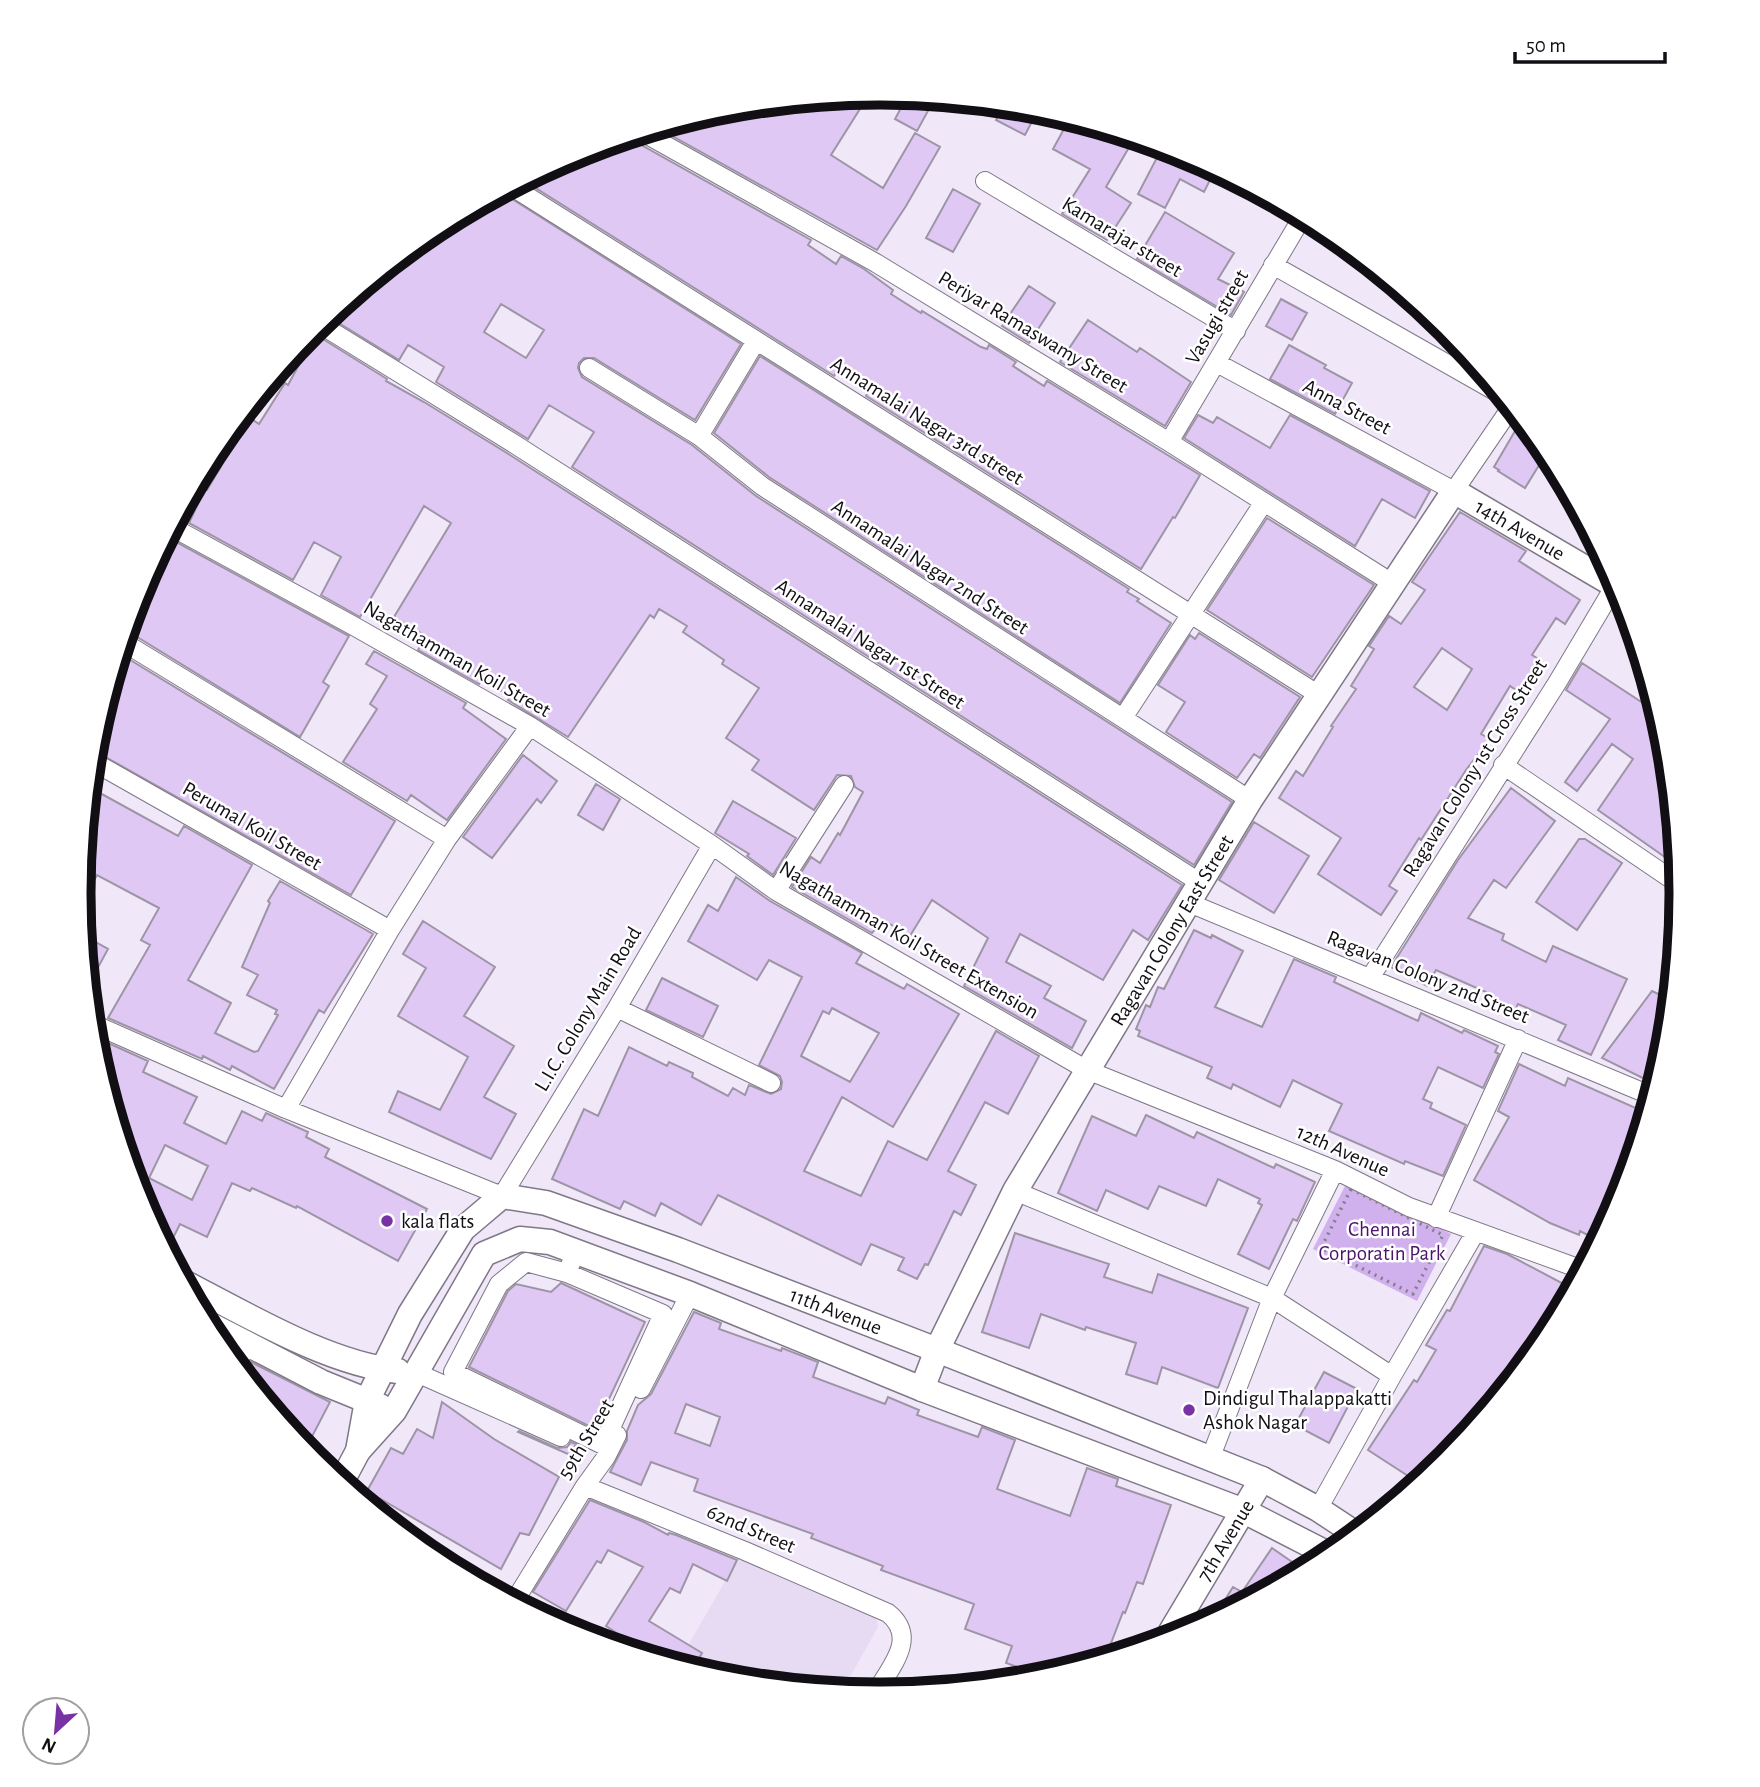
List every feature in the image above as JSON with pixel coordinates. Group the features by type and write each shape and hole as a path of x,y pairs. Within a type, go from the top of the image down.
{"main road":[{"name":"Ragavan Colony East Street","path":"922,1389 937,1350 1015,1191 1250,800 1454,491"},
{"name":"14th Avenue","path":"1454,491 1602,576"},
{"name":"11th Avenue","path":"502,1196 546,1203 678,1250 937,1350 1262,1479 1347,1528"},
{"path":"346,1474 358,1451 367,1401 410,1314 463,1229 502,1196"},
{"name":"11th Avenue","path":"358,1451 394,1411 484,1254 520,1239 550,1242 571,1262 690,1294 922,1389 1244,1511 1319,1549"},
{"path":"198,1290 308,1345 382,1369 417,1373"},
{"path":"242,1354 394,1411"},
{"name":"7th Avenue","path":"1175,1625 1262,1479"}],"street":[{"name":"Periyar Ramaswamy Street","path":"653,138 876,263 1169,442 1392,583"},
{"name":"Kamarajar street","path":"985,181 1236,331"},
{"name":"Annamalai Nagar 3rd street","path":"519,192 1319,695"},
{"name":"Vasugi street","path":"1169,442 1298,225"},
{"path":"1273,265 1482,383"},
{"name":"Annamalai Nagar 1st Street","path":"329,330 516,445 1193,892"},
{"path":"699,436 756,341"},
{"name":"Anna Street","path":"1217,363 1454,491"},
{"name":"Annamalai Nagar 2nd Street","path":"589,369 699,436 762,486 1250,800"},
{"path":"1454,491 1507,414"},
{"path":"1123,718 1264,502"},
{"name":"Nagathamman Koil Street","path":"180,531 530,726 712,845"},
{"name":"Ragavan Colony 1st Cross Street","path":"1370,978 1611,597"},
{"path":"131,647 447,839"},
{"path":"286,1109 390,930 447,839 530,726"},
{"path":"1503,765 1668,877"},
{"name":"Perumal Koil Street","path":"102,767 390,930"},
{"path":"776,891 844,785"},
{"name":"Nagathamman Koil Street Extension","path":"712,845 776,891 1087,1070"},
{"name":"L.I.C. Colony Main Road","path":"502,1196 617,1008 712,845"},
{"name":"Ragavan Colony 2nd Street","path":"1193,892 1370,978 1643,1092"},
{"path":"617,1008 771,1083"},
{"path":"103,1028 286,1109 502,1196"},
{"path":"1440,1226 1518,1039"},
{"name":"12th Avenue","path":"1087,1070 1335,1170 1409,1207 1440,1226 1475,1233 1574,1267"},
{"path":"1210,1459 1272,1298 1335,1170"},
{"path":"1015,1191 1272,1298 1392,1376"},
{"path":"1318,1509 1475,1233"},
{"path":"526,1262 571,1262 663,1314 603,1445 453,1372 499,1284 526,1262"},
{"name":"59th Street","path":"519,1595 585,1486 606,1457 690,1294"},
{"path":"417,1373 606,1457"},
{"name":"62nd Street","path":"585,1486 745,1550 888,1613 897,1620 903,1632 902,1644 881,1682"}],"path":[{"path":"1351,1189 1440,1226 1413,1294 1321,1248 1351,1189"}],"shaded area":[{"path":"739,1557 875,1613 878,1627 847,1681 777,1676 681,1657"}],"green space":[{"name":"Chennai Corporatin Park","path":"1347,1182 1451,1234 1417,1301 1313,1249"}],"building":[{"path":"863,105 831,155 883,188 915,133 940,147 877,250 668,133 777,111"},
{"path":"903,105 931,106 917,131 895,119"},
{"path":"999,114 1033,120 1025,135 996,120"},
{"path":"1065,127 1130,145 1106,187 1131,203 1107,240 1062,214 1090,169 1053,149"},
{"path":"637,143 811,240 808,245 836,264 841,256 864,269 893,290 891,294 921,313 922,311 981,347 987,349 989,345 1016,362 1013,366 1044,386 1047,381 1200,475 1141,569 866,396 871,387 840,367 834,376 532,186"},
{"path":"1158,156 1211,178 1204,192 1180,179 1165,208 1138,194"},
{"path":"953,189 980,204 953,252 926,238"},
{"path":"510,197 741,344 695,420 594,358 584,358 579,363 582,377 692,445 756,496 1232,802 1194,865 572,467 594,432 549,405 528,439 436,382 444,367 408,345 399,360 337,322 360,300 442,237","holes":["501,304 544,330 526,358 484,332"]},
{"path":"1165,212 1234,253 1218,279 1244,292 1231,315 1137,259"},
{"path":"1029,286 1055,303 1029,343 1002,326"},
{"path":"1281,299 1307,313 1292,340 1266,326"},
{"path":"1088,320 1137,352 1140,348 1191,382 1165,426 1060,362"},
{"path":"321,338 387,379 386,381 510,455 1182,885 1148,940 1133,930 1103,980 1020,934 1006,962 1051,986 1044,998 1086,1021 1072,1048 964,986 988,938 932,900 910,936 883,920 872,933 792,887 811,857 820,863 838,833 840,835 863,792 855,787 851,776 837,775 814,810 752,770 759,760 726,738 759,688 722,664 724,660 683,632 687,626 659,609 654,618 650,615 568,737 508,700 510,697 482,678 479,684 418,650 426,636 394,617 451,523 424,506 360,617 321,595 341,557 314,542 293,580 189,523 205,489 207,490 250,418 259,424 285,383 288,385 305,354"},
{"path":"1289,345 1352,383 1335,414 1270,379"},
{"path":"760,356 1129,589 1127,592 1139,599 1137,601 1171,623 1120,703 769,477 714,433"},
{"path":"1198,415 1213,423 1217,417 1270,448 1290,415 1430,491 1415,518 1382,499 1355,546 1184,438"},
{"path":"1517,428 1541,463 1525,488 1494,467"},
{"path":"1460,512 1526,551 1519,561 1580,600 1565,624 1556,618 1532,655 1540,660 1519,692 1510,686 1481,734 1490,739 1466,770 1421,840 1419,838 1389,886 1397,891 1381,915 1318,874 1341,838 1279,798 1296,771 1303,776 1333,727 1331,726 1356,689 1351,686 1374,649 1369,646 1389,616 1401,624 1425,590 1412,582","holes":["1442,648 1472,669 1447,710 1414,687"]},
{"path":"1267,518 1374,585 1312,677 1207,610"},
{"path":"174,541 349,636 323,682 329,686 300,737 135,635"},
{"path":"1199,633 1300,697 1260,758 1254,754 1237,778 1166,732 1185,702 1158,685 1190,635 1195,639"},
{"path":"374,651 466,703 463,708 506,739 447,820 411,795 407,801 343,762 377,709 370,704 387,676 366,664"},
{"path":"127,658 395,821 351,895 104,756"},
{"path":"1582,663 1646,705 1662,791 1668,859 1598,810 1633,759 1612,744 1577,791 1565,782 1610,719 1566,690"},
{"path":"523,755 557,781 541,803 537,799 492,858 463,837"},
{"path":"596,784 620,799 603,830 578,815"},
{"path":"1511,788 1555,821 1506,888 1494,880 1468,918 1504,934 1502,940 1546,962 1553,946 1627,979 1591,1055 1558,1040 1566,1025 1518,1004 1514,1012 1484,997 1486,992 1436,970 1427,986 1391,967 1458,860"},
{"path":"98,792 178,836 184,826 252,865 188,980 231,1003 215,1033 254,1052 258,1051 278,1015 275,1014 277,1010 247,995 258,975 242,967 270,903 268,901 280,881 373,934 324,1013 319,1010 274,1089 232,1066 230,1070 203,1056 202,1059 108,1018 150,945 141,940 159,908 97,875 91,885"},
{"path":"733,801 796,838 773,875 747,856 749,854 715,833"},
{"path":"1254,822 1309,856 1274,913 1219,880"},
{"path":"1579,839 1585,839 1622,863 1577,930 1536,902"},
{"path":"736,877 770,901 862,953 856,963 904,989 907,984 959,1014 893,1127 842,1097 804,1171 861,1196 888,1141 927,1160 996,1031 1039,1056 1008,1114 985,1102 948,1171 976,1185 961,1215 954,1211 928,1265 925,1264 917,1279 898,1270 904,1258 871,1244 861,1265 718,1195 701,1225 661,1203 655,1216 624,1201 620,1209 552,1179 584,1109 598,1116 629,1047 667,1066 669,1062 693,1073 692,1077 728,1096 733,1088 745,1095 749,1085 771,1094 781,1089 780,1076 759,1065 802,977 769,960 757,980 688,941 708,905 718,911","holes":["832,1008 879,1033 850,1082 801,1056 823,1011 829,1014"]},
{"path":"423,921 495,967 464,1016 514,1046 484,1097 516,1114 491,1159 389,1112 398,1091 440,1110 468,1057 398,1016 426,968 403,954"},
{"path":"1194,930 1211,938 1212,935 1243,951 1215,1007 1262,1027 1294,959 1336,977 1334,982 1418,1021 1421,1013 1462,1033 1464,1030 1498,1046 1495,1052 1499,1054 1483,1088 1438,1067 1423,1099 1432,1103 1430,1108 1466,1125 1443,1176 1405,1161 1404,1164 1329,1131 1342,1104 1293,1080 1280,1107 1233,1084 1231,1089 1207,1078 1212,1067 1138,1036 1140,1031 1136,1029 1146,1005 1150,1007 1158,987 1164,989"},
{"path":"93,941 108,949 96,972"},
{"path":"662,978 718,1006 703,1037 646,1010"},
{"path":"1652,991 1662,996 1646,1080 1602,1058"},
{"path":"105,1042 148,1061 143,1072 197,1097 184,1123 226,1144 242,1111 262,1121 266,1113 308,1132 306,1137 329,1149 325,1157 427,1209 398,1261 297,1206 296,1208 252,1188 250,1191 232,1183 207,1237 180,1224 172,1240 133,1147","holes":["165,1145 208,1166 192,1200 149,1178"]},
{"path":"1519,1064 1565,1086 1568,1078 1639,1109 1609,1195 1590,1237 1580,1231 1579,1235 1550,1223 1474,1180 1509,1117 1498,1111"},
{"path":"1146,1115 1194,1138 1197,1132 1274,1168 1276,1164 1315,1182 1297,1221 1293,1219 1269,1269 1238,1254 1262,1205 1258,1203 1260,1199 1218,1179 1206,1206 1159,1186 1148,1209 1106,1190 1097,1211 1058,1193 1092,1116 1136,1136"},
{"path":"1015,1233 1109,1264 1104,1277 1152,1293 1158,1274 1248,1308 1218,1388 1162,1367 1157,1384 1126,1374 1136,1343 1086,1327 1085,1330 1041,1314 1029,1348 982,1332"},
{"path":"1484,1246 1507,1254 1565,1285 1506,1374 1473,1414 1410,1477 1368,1450 1414,1380 1417,1382 1436,1350 1426,1345 1447,1310 1450,1311"},
{"path":"561,1283 645,1322 595,1429 469,1367 508,1291 516,1284 551,1292"},
{"path":"694,1312 721,1323 719,1329 818,1362 813,1377 885,1404 888,1397 919,1410 917,1415 978,1437 982,1427 1015,1440 997,1489 1070,1516 1087,1468 1118,1479 1116,1486 1171,1505 1143,1584 1137,1582 1109,1649 1023,1669 1006,1663 1012,1646 965,1629 974,1604 881,1570 883,1566 811,1538 813,1534 694,1491 698,1479 651,1462 641,1485 610,1472 627,1440 627,1431 638,1405 651,1394","holes":["686,1404 720,1417 710,1446 675,1433"]},
{"path":"251,1362 330,1402 311,1439 287,1414 248,1366"},
{"path":"1324,1372 1357,1389 1329,1443 1295,1425"},
{"path":"442,1402 494,1439 559,1477 529,1535 520,1533 501,1569 367,1491 391,1448 403,1454 417,1429 433,1438"},
{"path":"519,1431 557,1448 567,1447 571,1442 576,1444 570,1455"},
{"path":"590,1500 668,1535 676,1535 737,1560 727,1581 693,1564 680,1593 670,1588 649,1621 702,1653 697,1661 631,1643 606,1626 643,1567 608,1550 601,1563 597,1561 566,1611 533,1592"},
{"path":"1272,1548 1295,1564 1222,1604 1233,1587 1242,1592"}],"place":[{"name":"kala flats","path":"387,1221"},
{"name":"Dindigul Thalappakatti Ashok Nagar","path":"1189,1410"}]}
